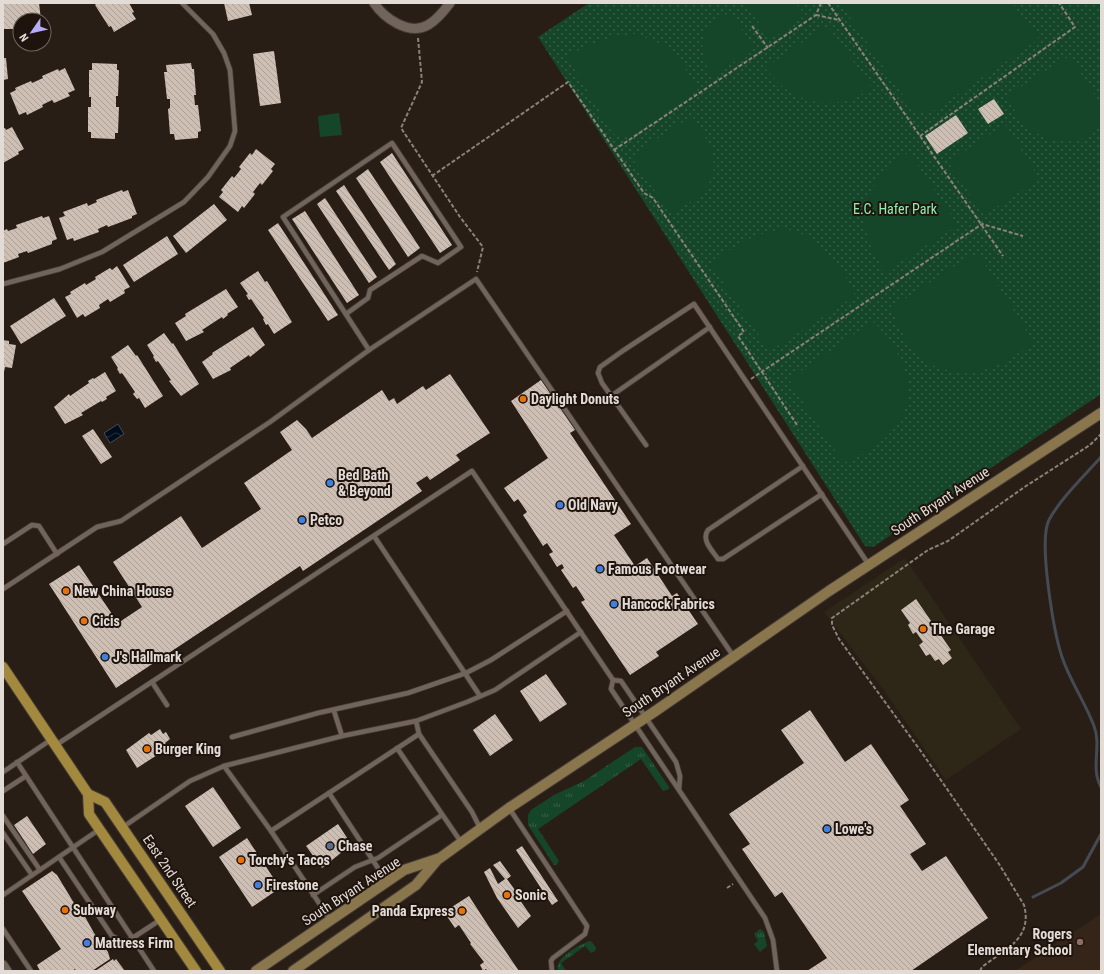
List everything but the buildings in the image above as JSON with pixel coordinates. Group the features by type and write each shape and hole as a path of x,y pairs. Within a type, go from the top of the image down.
{"main road":[{"name":"South Bryant Avenue","path":"256,971 404,870 440,858 509,808 734,657 869,564 1101,412"},
{"name":"East 2nd Street","path":"3,667 88,794 105,802 123,827 220,971"},
{"path":"88,794 89,814 196,971"},
{"path":"293,971 416,885 440,858"}],"street":[{"path":"374,3 389,19 404,26 417,28 427,26 442,14 450,3"},
{"path":"3,965 7,971"}],"lane":[{"path":"3,284 60,269 102,252 184,202 230,146 235,131 230,70 224,53 213,34 182,3"},
{"path":"346,314 368,298 370,290 422,256 438,263 461,247 392,143 283,217 369,350"},
{"path":"3,588 97,527 121,521 270,422 369,350 476,279 734,657"},
{"path":"646,445 611,396 598,373 600,367 694,304 748,381 869,564"},
{"path":"611,396 710,327"},
{"path":"803,466 708,530 705,534 705,540 718,559 723,559 822,494"},
{"path":"3,772 17,762 54,742 152,682 472,471 613,680 611,688 765,918 773,940 777,971"},
{"path":"3,544 32,525 39,526 57,554"},
{"path":"374,536 480,696"},
{"path":"232,738 289,721 408,693 466,673 491,660 567,611"},
{"path":"123,827 190,782 224,766 342,736 416,720 495,690 581,632"},
{"path":"613,680 621,681 676,762 680,776 679,789"},
{"path":"152,682 167,705"},
{"path":"334,711 342,736"},
{"path":"416,720 418,734 472,812 480,828"},
{"path":"271,831 418,734"},
{"path":"397,748 461,842"},
{"path":"17,762 154,971"},
{"path":"224,766 271,831 331,921"},
{"path":"3,791 26,776"},
{"path":"329,793 387,882"},
{"path":"509,808 587,926 585,934 550,961 552,971"},
{"path":"313,895 355,867 373,861 442,815"},
{"path":"3,816 40,870"},
{"path":"3,895 100,829"},
{"path":"3,833 32,875"},
{"path":"59,857 112,936 126,943 161,919"},
{"path":"3,929 31,971"}],"path":[{"path":"614,150 816,16 821,3"},
{"path":"828,3 1004,256"},
{"path":"920,136 1075,27 1059,3"},
{"path":"816,16 840,20"},
{"path":"752,26 768,48"},
{"path":"417,28 422,82 401,128 432,176 482,247 477,264 476,279"},
{"path":"432,176 568,82 644,193 653,198 744,332 738,336 796,425"},
{"path":"748,381 982,224 1023,236"},
{"path":"980,971 982,967 1020,940 1025,927 1026,912 1024,905 999,864 929,763 838,639 832,625 832,618 928,550 948,541 1026,486 1090,445 1101,434"},
{"path":"727,888 734,883"}],"shaded area":[{"path":"905,558 1021,729 946,780 885,692 824,612"},
{"name":"Rogers Elementary School","path":"1101,914 1101,971 1015,971"}],"green space":[{"name":"E.C. Hafer Park","path":"589,3 1101,3 1101,394 873,547 865,546 538,37"},
{"path":"750,3 795,3 806,15 774,37 768,36 747,6"},
{"path":"840,3 1012,3 1039,39 930,113 914,112"},
{"path":"730,13 753,45 752,49 713,77 707,67 704,57 702,48 703,39 706,31 712,24"},
{"path":"821,29 830,29 872,88 858,96 843,101 829,103 814,102 788,90 776,81 765,68"},
{"path":"635,34 667,46 683,65 698,90 630,138 613,134 567,57 600,41"},
{"path":"1065,58 1072,59 1101,105 1101,126 1085,138 1066,141 1050,140 1023,126 1007,96"},
{"path":"339,113 342,135 320,137 318,116"},
{"path":"692,116 709,145 714,165 713,175 700,194 671,214 634,161 635,153"},
{"path":"1005,124 1040,179 984,215 950,165 951,160"},
{"path":"909,152 955,221 955,227 885,272 874,254 867,237 864,221 866,206 870,191 879,178 892,165"},
{"path":"782,229 794,231 806,236 827,252 850,285 855,296 773,349 766,346 712,266 726,252 753,237"},
{"path":"971,255 979,255 1033,341 1014,356 993,367 971,372 959,372 935,366 922,358 906,339 891,308"},
{"path":"873,321 891,342 902,363 908,383 907,402 900,420 887,437 868,451 843,463 790,383 792,377"},
{"path":"635,747 642,747 669,789 663,791 641,759 538,829 559,861 556,865 554,865 528,825 528,815 531,810 554,795 584,781"},
{"path":"760,929 764,932 767,946 760,952 754,944 758,941 754,934"},
{"path":"589,941 592,942 596,948 595,951 591,953 585,946 561,963 566,971 558,971 558,966 563,957 573,949"}],"water":[{"path":"118,424 124,434 110,443 104,433"}],"waterway":[{"path":"1101,457 1066,496 1049,520 1046,531 1045,547 1048,587 1055,628 1065,666 1094,726 1097,741 1096,772 1101,787"},
{"path":"1033,897 1061,883 1083,867 1101,834"}],"place":[{"name":"Daylight Donuts","path":"523,399"},
{"name":"Bed Bath & Beyond","path":"330,483"},
{"name":"Old Navy","path":"560,505"},
{"name":"Petco","path":"302,520"},
{"name":"Famous Footwear","path":"600,569"},
{"name":"New China House","path":"66,591"},
{"name":"Hancock Fabrics","path":"614,604"},
{"name":"Cicis","path":"84,621"},
{"name":"The Garage","path":"923,629"},
{"name":"J's Hallmark","path":"105,657"},
{"name":"Burger King","path":"147,749"},
{"name":"Lowe's","path":"827,829"},
{"name":"Chase","path":"330,846"},
{"name":"Torchy's Tacos","path":"241,860"},
{"name":"Firestone","path":"258,885"},
{"name":"Sonic","path":"507,895"},
{"name":"Subway","path":"65,910"},
{"name":"Panda Express","path":"462,911"},
{"name":"Rogers Elementary School","path":"1080,942"},
{"name":"Mattress Firm","path":"87,943"}]}
